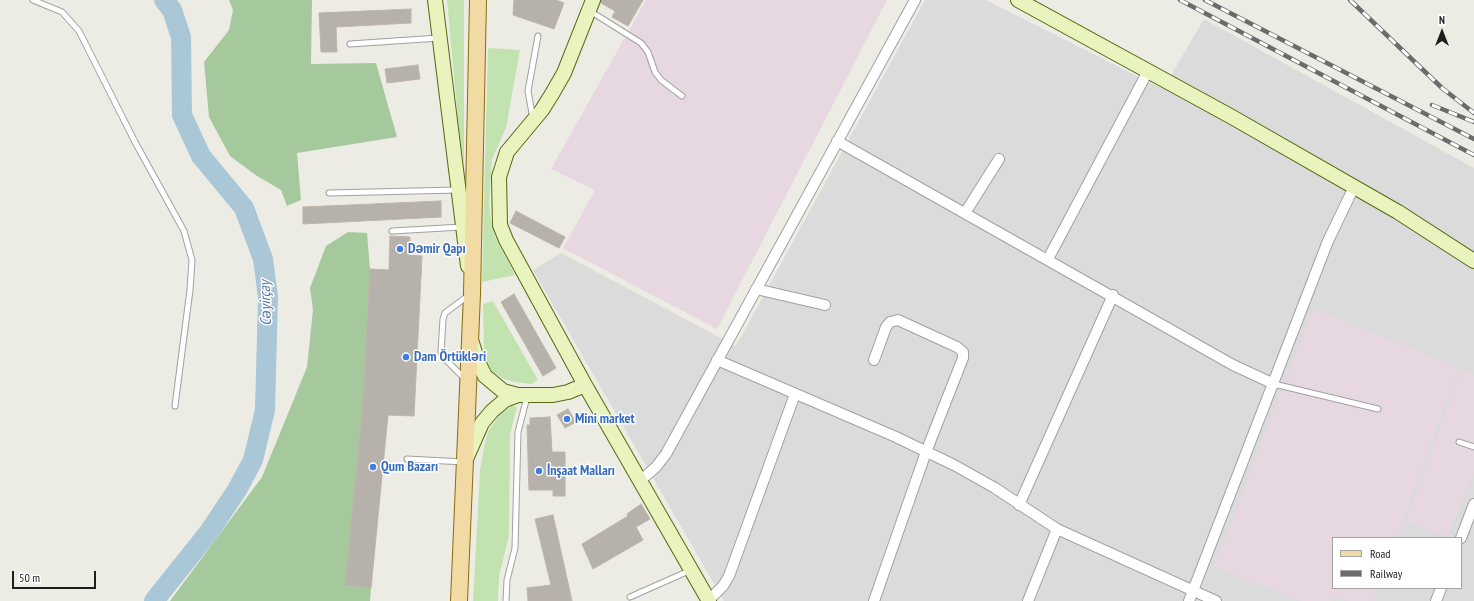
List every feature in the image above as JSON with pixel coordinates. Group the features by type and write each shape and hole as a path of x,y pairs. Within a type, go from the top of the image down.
{"main road":[{"path":"434,0 440,38 462,227 472,294"},
{"path":"459,601 472,294 478,0"},
{"path":"1018,0 1232,117 1398,212 1474,261"},
{"path":"591,5 564,73 542,110 506,152 501,166 499,204 500,224 506,240 585,385 641,480 709,601"},
{"path":"470,336 478,362 485,376 503,391 522,395 553,395 568,392 585,385"},
{"path":"465,462 482,423 492,411 505,400 522,395"}],"street":[{"path":"641,480 656,467 666,454 915,0"},
{"path":"1048,259 1148,71"},
{"path":"837,141 1113,295 1233,365 1274,384"},
{"path":"965,213 1000,159"},
{"path":"1189,601 1328,241 1354,187"},
{"path":"756,289 825,305"},
{"path":"1019,505 1113,295"},
{"path":"874,360 886,327 890,322 898,320 957,347 962,352 963,358 926,452 874,601"},
{"path":"717,360 926,452 995,488 1057,529 1216,601"},
{"path":"709,601 723,586 729,576 795,394"},
{"path":"1461,537 1474,504"},
{"path":"1028,601 1057,529"},
{"path":"1436,601 1441,589"}],"lane":[{"path":"33,0 62,12 79,31 135,142 184,231 192,260 191,282 175,406"},
{"path":"591,5 641,43 648,52 655,72 661,80 682,96"},
{"path":"533,120 528,91 538,36"},
{"path":"350,44 440,38"},
{"path":"329,194 458,190"},
{"path":"392,231 462,227"},
{"path":"468,381 443,358 441,352 443,318 445,313 472,294"},
{"path":"1274,384 1378,410"},
{"path":"506,601 507,580 516,548 518,432 522,395"},
{"path":"1459,442 1474,447"},
{"path":"407,459 465,462"},
{"path":"630,597 692,570"}],"shaded area":[{"path":"646,0 887,0 717,329 563,248 595,190 551,169"},
{"path":"925,0 985,0 1163,89 1204,19 1474,168 1474,601 724,601 533,270 561,253 736,346"},
{"path":"1313,308 1459,368 1397,537 1332,537 1332,589 1378,589 1374,601 1348,601 1335,596 1333,601 1301,601 1214,567"},
{"path":"1461,369 1474,375 1474,473 1448,537 1406,522"}],"green space":[{"path":"229,0 312,0 311,64 376,63 397,137 297,153 301,200 287,206 281,190 257,176 230,156 209,117 204,62 229,30 233,10"},
{"path":"447,0 464,0 464,164 459,131"},
{"path":"488,48 520,50 506,128 492,159 489,203 491,222 496,239 515,275 482,282"},
{"path":"348,232 367,233 370,269 362,415 345,585 371,588 370,601 170,601 262,477 307,367 313,310 310,288 326,246"},
{"path":"493,301 538,380 531,384 514,382 502,378 492,371 486,362 484,353 483,304"},
{"path":"512,406 517,407 510,435 509,536 499,576 498,601 473,601 480,471 484,447 488,432 499,415"}],"building":[{"path":"514,0 556,0 564,3 554,29 513,15"},
{"path":"601,0 643,0 628,26 612,17 615,11 601,3"},
{"path":"411,9 411,23 336,27 337,52 321,52 319,13"},
{"path":"418,65 420,79 387,83 385,69"},
{"path":"441,201 441,217 303,224 303,207"},
{"path":"516,211 565,237 559,248 510,223"},
{"path":"390,236 410,237 410,255 422,256 414,416 388,415 371,588 345,585 362,415 370,269 389,270"},
{"path":"514,294 556,368 543,376 501,302"},
{"name":"Mini market","path":"568,409 576,422 565,428 557,415"},
{"path":"550,417 552,452 565,452 565,496 553,496 553,490 529,490 527,425 530,425 530,418"},
{"path":"641,504 650,519 636,527 643,540 593,569 582,544 628,516 627,514"},
{"path":"553,515 572,601 528,601 527,588 551,585 535,519"}],"waterway":[{"name":"Cəyirçay","path":"154,601 209,532 237,490 253,460 265,410 268,297 263,259 244,208 201,156 182,115 181,37 172,10 164,0"}],"railway":[{"path":"1180,0 1474,155"},
{"path":"1205,0 1474,139"},
{"path":"1350,0 1442,88 1474,113"},
{"path":"1432,105 1474,122"}],"place":[{"name":"Dəmir Qapı","path":"400,249"},
{"name":"Dam Örtükləri","path":"406,357"},
{"name":"Mini market","path":"567,419"},
{"name":"Qum Bazarı","path":"373,467"},
{"name":"İnşaat Malları","path":"539,471"}]}
